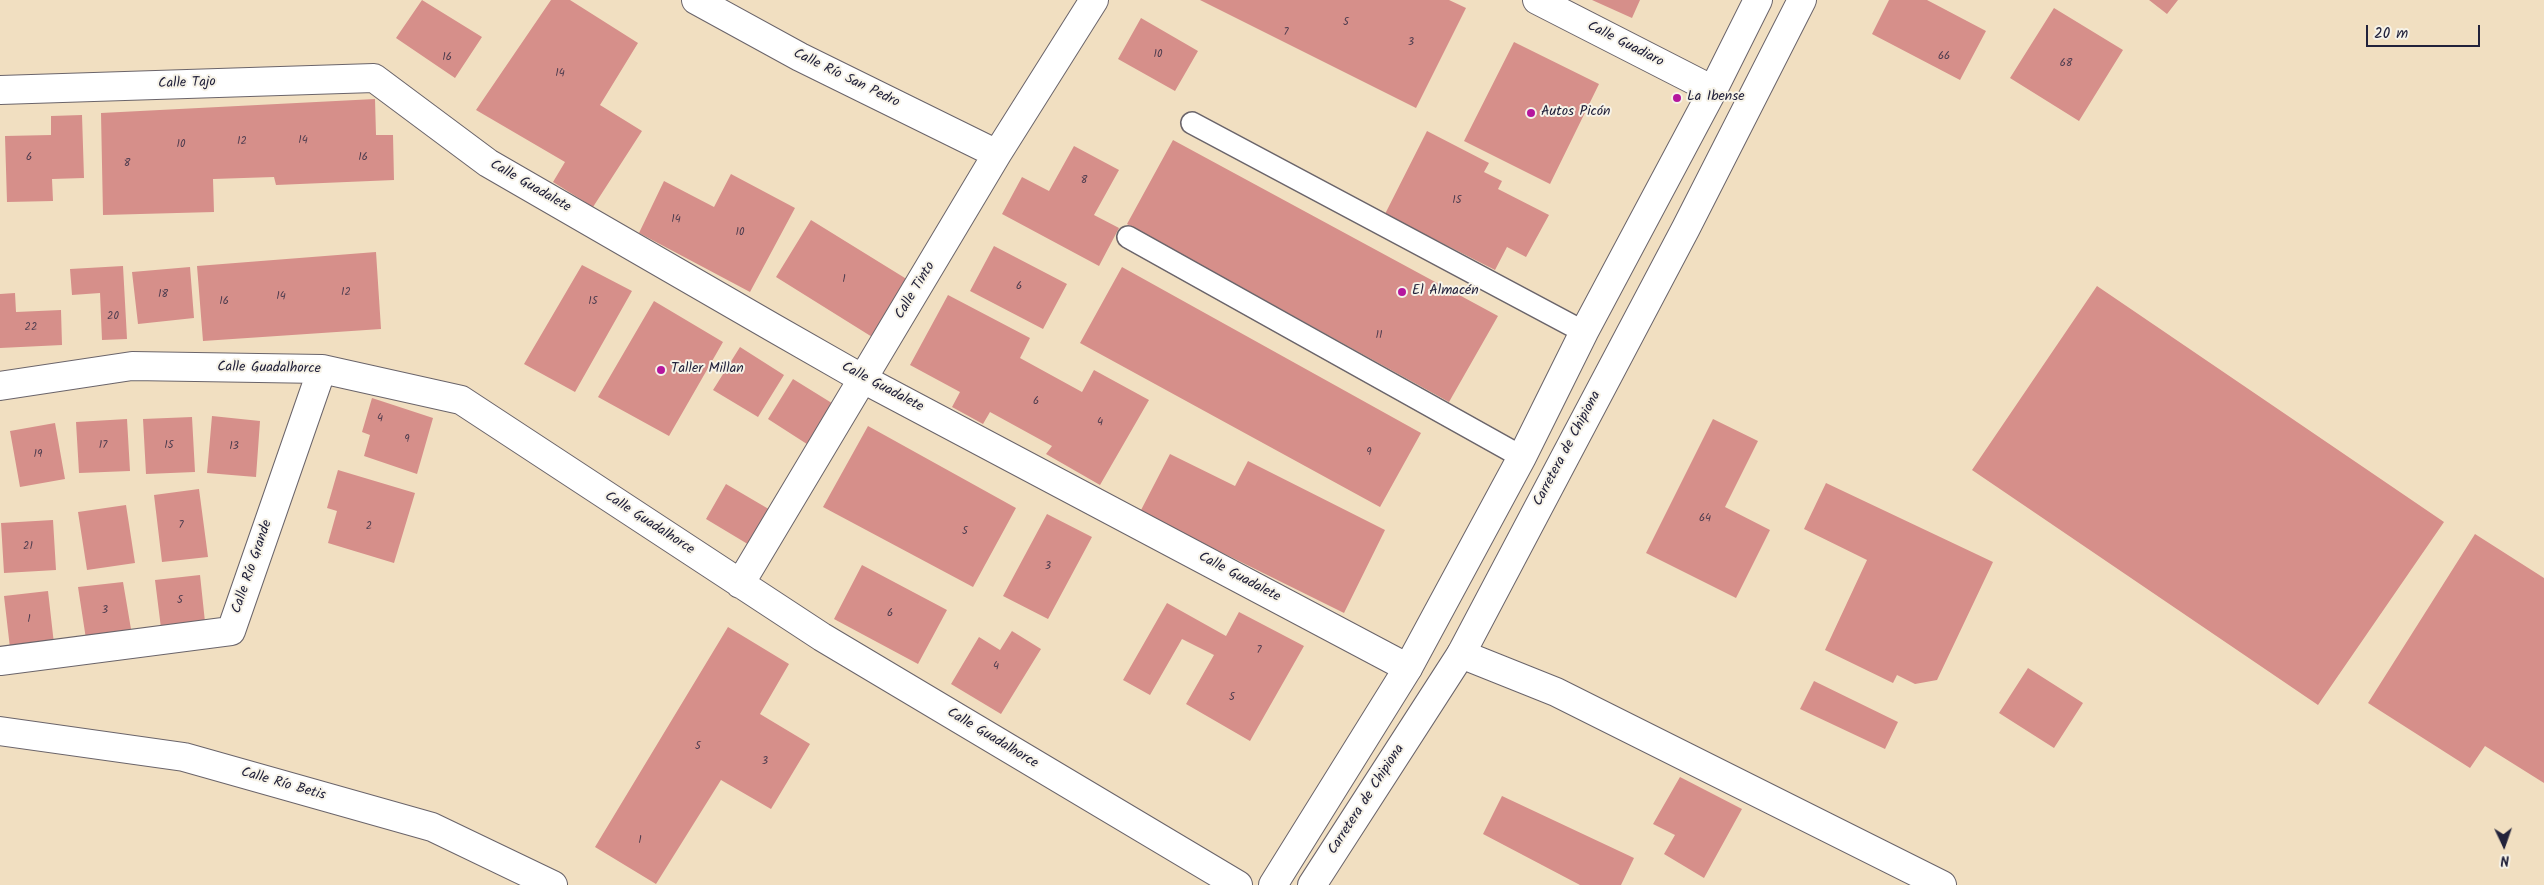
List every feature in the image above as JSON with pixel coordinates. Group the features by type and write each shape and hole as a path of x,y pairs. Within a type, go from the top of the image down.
{"street":[{"name":"Calle Río San Pedro","path":"696,0 800,57 997,154"},
{"name":"Calle Tinto","path":"740,584 997,154 1094,0"},
{"name":"Calle Guadiaro","path":"1537,0 1713,90"},
{"path":"1273,885 1408,668 1522,457 1584,332 1713,90 1758,0"},
{"name":"Carretera de Chipiona","path":"1312,885 1461,654 1686,228 1802,0"},
{"name":"Calle Tajo","path":"0,90 374,78"},
{"name":"Calle Guadalete","path":"374,78 488,163 863,378 1408,668"},
{"name":"Calle Guadalhorce","path":"0,386 132,366 322,369 462,400 822,638 1238,885"},
{"name":"Calle Río Grande","path":"0,661 231,631 322,369"},
{"path":"1461,654 1556,692 1942,885"},
{"name":"Calle Río Betis","path":"0,731 184,757 432,827 553,885"}],"lane":[{"path":"1192,123 1584,332"},
{"path":"1128,237 1522,457"}],"building":[{"path":"422,0 482,37 455,78 396,38"},
{"path":"551,0 570,0 638,43 600,105 642,131 593,207 553,182 565,162 476,110"},
{"path":"1200,0 1449,0 1466,8 1416,108"},
{"path":"1592,0 1640,0 1632,18"},
{"path":"1889,0 1927,0 1986,31 1960,80 1872,34"},
{"path":"2149,0 2178,0 2167,14"},
{"path":"2054,8 2123,50 2079,121 2010,78"},
{"path":"1141,18 1198,51 1175,91 1118,59"},
{"name":"Autos Picón","path":"1514,42 1599,84 1550,184 1464,141"},
{"path":"375,99 376,135 393,135 394,180 276,185 274,177 213,179 214,212 103,215 101,113"},
{"path":"82,115 84,178 52,179 53,201 7,202 5,136 51,135 51,116"},
{"path":"1427,131 1489,163 1484,172 1502,181 1498,189 1549,215 1526,257 1507,247 1495,270 1385,214"},
{"path":"1173,140 1498,316 1449,402 1127,224"},
{"path":"1074,146 1119,170 1094,215 1119,228 1099,266 1002,214 1022,177 1049,191"},
{"path":"731,174 795,208 750,292 639,233 664,181 714,207"},
{"path":"811,220 913,283 877,340 776,277"},
{"path":"994,246 1067,284 1043,329 970,291"},
{"path":"376,252 381,329 203,341 197,266"},
{"path":"582,265 632,291 575,392 524,364"},
{"path":"123,266 127,339 102,340 100,293 72,295 70,269"},
{"path":"190,267 194,318 138,324 132,272"},
{"path":"1122,267 1421,433 1380,507 1080,343"},
{"path":"2097,286 2444,522 2318,705 1972,470"},
{"path":"15,293 16,312 61,310 62,345 0,348 0,294"},
{"path":"948,295 1030,338 1020,358 1082,392 1094,370 1149,400 1100,485 1046,454 1052,446 990,412 983,424 952,407 960,392 910,365"},
{"name":"Taller Millan","path":"654,301 723,342 669,436 598,397"},
{"path":"740,347 784,375 758,417 713,390"},
{"path":"793,379 835,405 810,446 768,419"},
{"path":"372,398 433,418 417,474 364,456 370,435 362,432"},
{"path":"212,416 260,421 256,477 207,473"},
{"path":"192,417 195,472 146,474 143,419"},
{"path":"127,419 130,471 79,473 76,422"},
{"path":"1713,419 1758,441 1725,507 1770,530 1736,598 1646,553"},
{"path":"55,423 65,479 20,487 10,431"},
{"path":"868,426 1016,508 973,587 823,507"},
{"path":"1170,454 1235,486 1248,461 1385,530 1344,613 1140,512"},
{"path":"338,470 415,493 394,563 328,543 337,511 327,508"},
{"path":"1826,483 1993,562 1937,680 1915,684 1897,675 1893,683 1825,650 1867,560 1804,529"},
{"path":"726,484 772,511 751,546 706,519"},
{"path":"199,489 208,557 162,562 154,495"},
{"path":"126,505 135,563 87,570 78,512"},
{"path":"1047,514 1092,537 1048,619 1003,596"},
{"path":"53,520 56,570 4,573 1,523"},
{"path":"2475,534 2544,578 2544,783 2485,746 2470,768 2368,703"},
{"path":"862,565 947,610 918,664 834,619"},
{"path":"200,575 205,622 161,628 155,580"},
{"path":"123,582 132,635 86,639 78,587"},
{"path":"48,591 54,644 10,648 4,596"},
{"path":"1167,603 1226,636 1239,612 1304,646 1250,741 1186,704 1214,655 1182,639 1150,695 1123,680"},
{"path":"728,627 789,664 760,714 810,744 771,809 721,780 656,884 595,847"},
{"path":"1012,631 1041,649 1001,714 951,684 979,637 1000,650"},
{"path":"2028,668 2083,703 2054,748 1999,713"},
{"path":"1814,681 1898,722 1885,749 1800,709"},
{"path":"1680,777 1742,809 1704,878 1664,854 1675,835 1653,824"},
{"path":"1502,796 1634,858 1621,885 1580,885 1483,834"}],"place":[{"name":"La Ibense","path":"1677,98"},
{"name":"Autos Picón","path":"1531,113"},
{"name":"El Almacén","path":"1402,292"},
{"name":"Taller Millan","path":"661,370"}]}
